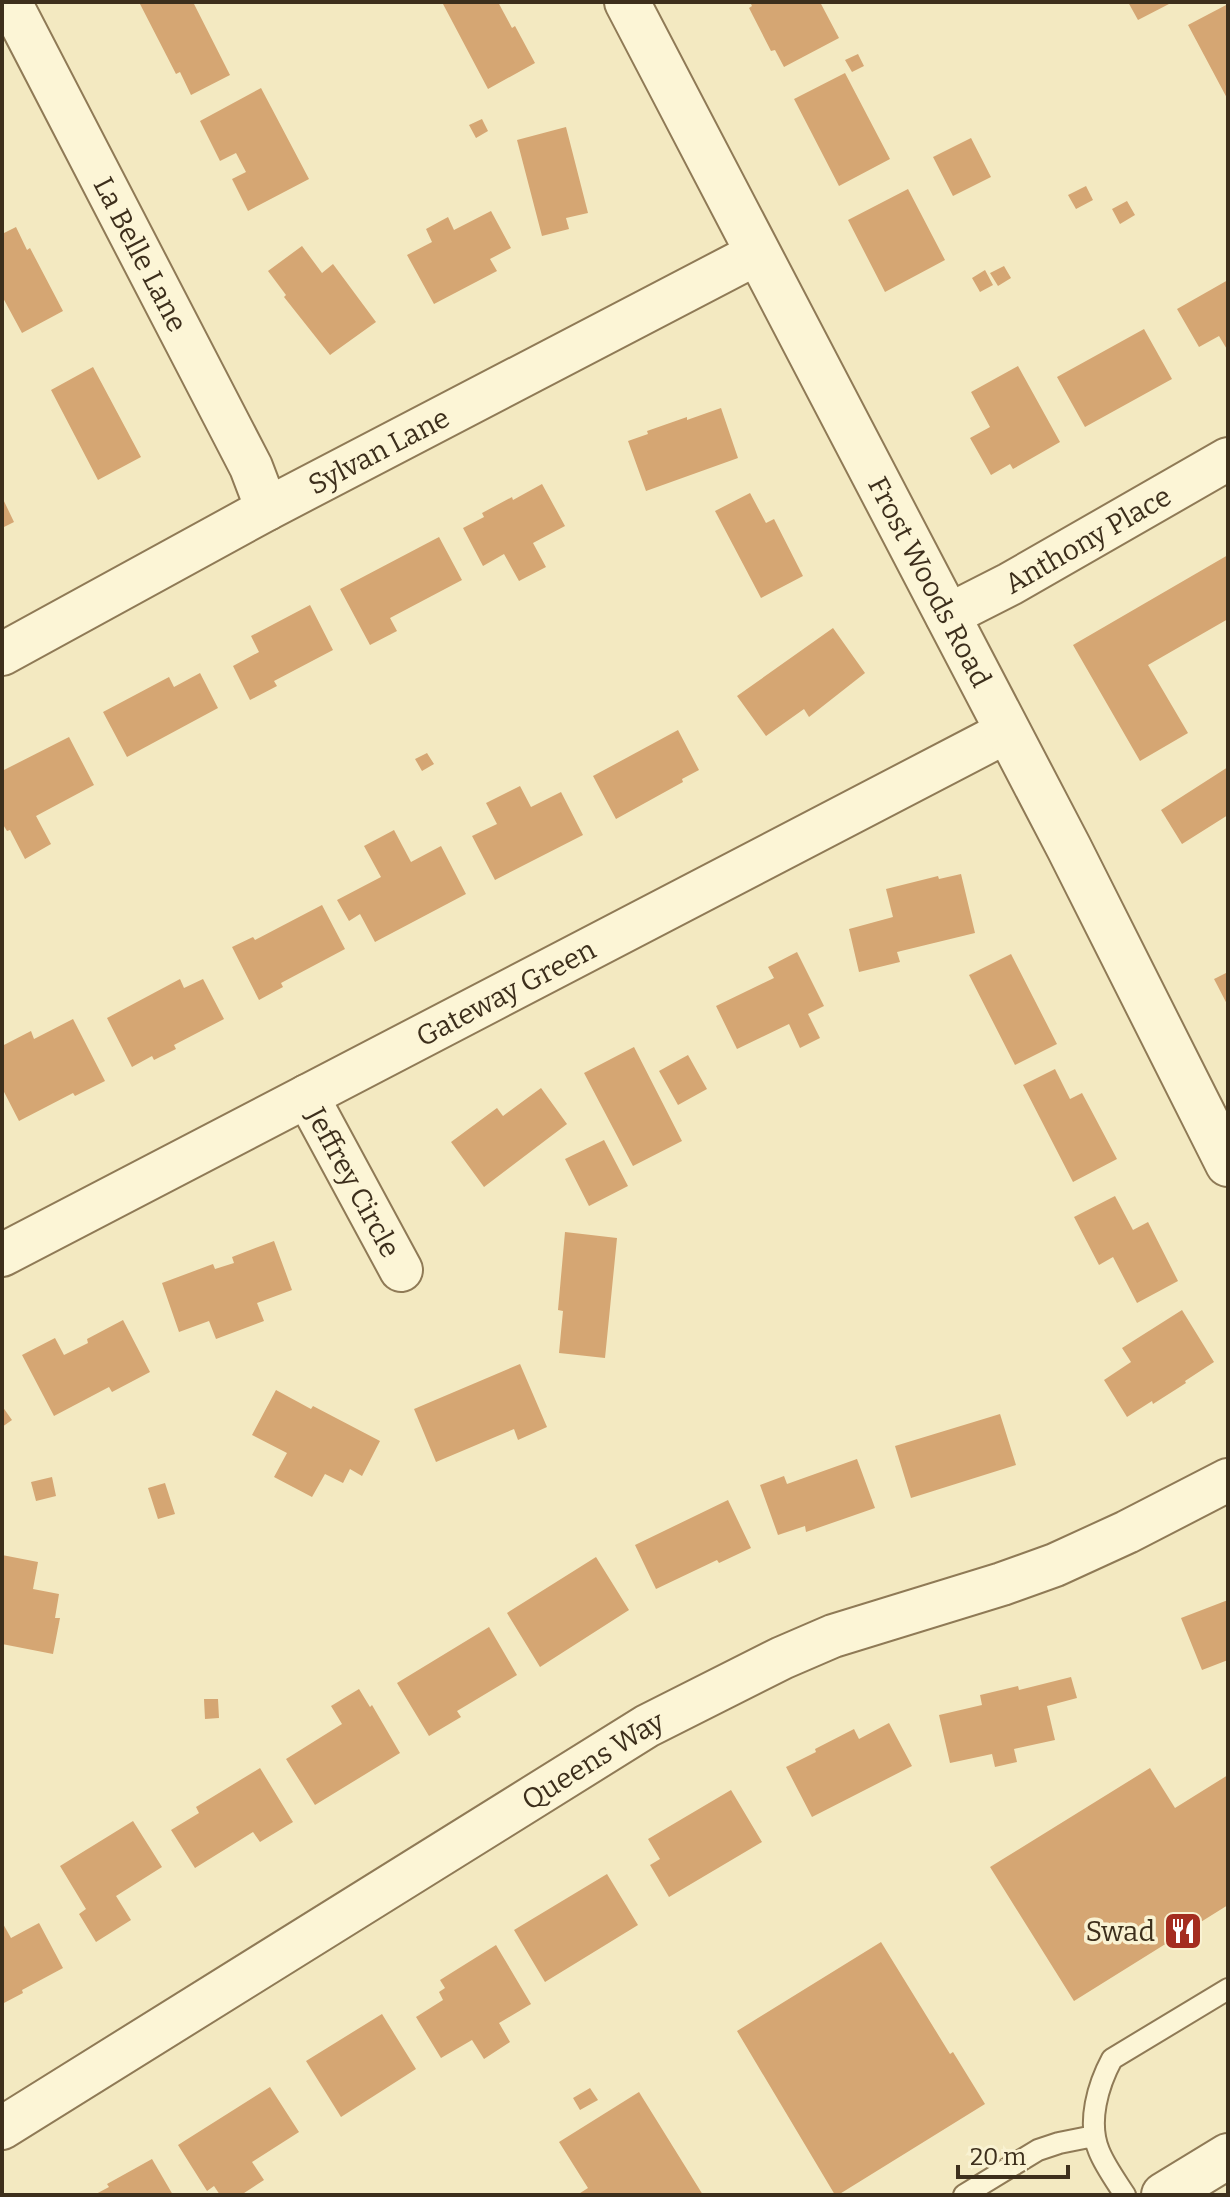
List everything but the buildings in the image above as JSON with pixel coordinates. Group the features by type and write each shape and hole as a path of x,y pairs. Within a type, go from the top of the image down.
{"street":[{"name":"La Belle Lane","path":"10,2 251,467 267,509"},
{"name":"Frost Woods Road","path":"627,2 1008,731 1228,1164"},
{"name":"Sylvan Lane","path":"2,654 267,509 758,253"},
{"name":"Anthony Place","path":"947,616 1034,571 1228,459"},
{"name":"Gateway Green","path":"2,1255 1008,731"},
{"name":"Jeffrey Circle","path":"307,1096 401,1270"},
{"name":"Queens Way","path":"2,2128 647,1726 782,1658 833,1636 1055,1565 1228,1480"},
{"path":"1164,2195 1228,2156"}],"lane":[{"path":"1125,2195 1099,2153 1094,2136 1102,2078 1112,2059 1228,1989"},
{"path":"964,2195 1038,2150 1094,2136"}],"place":[{"name":"Swad","path":"1183,1931"}]}
